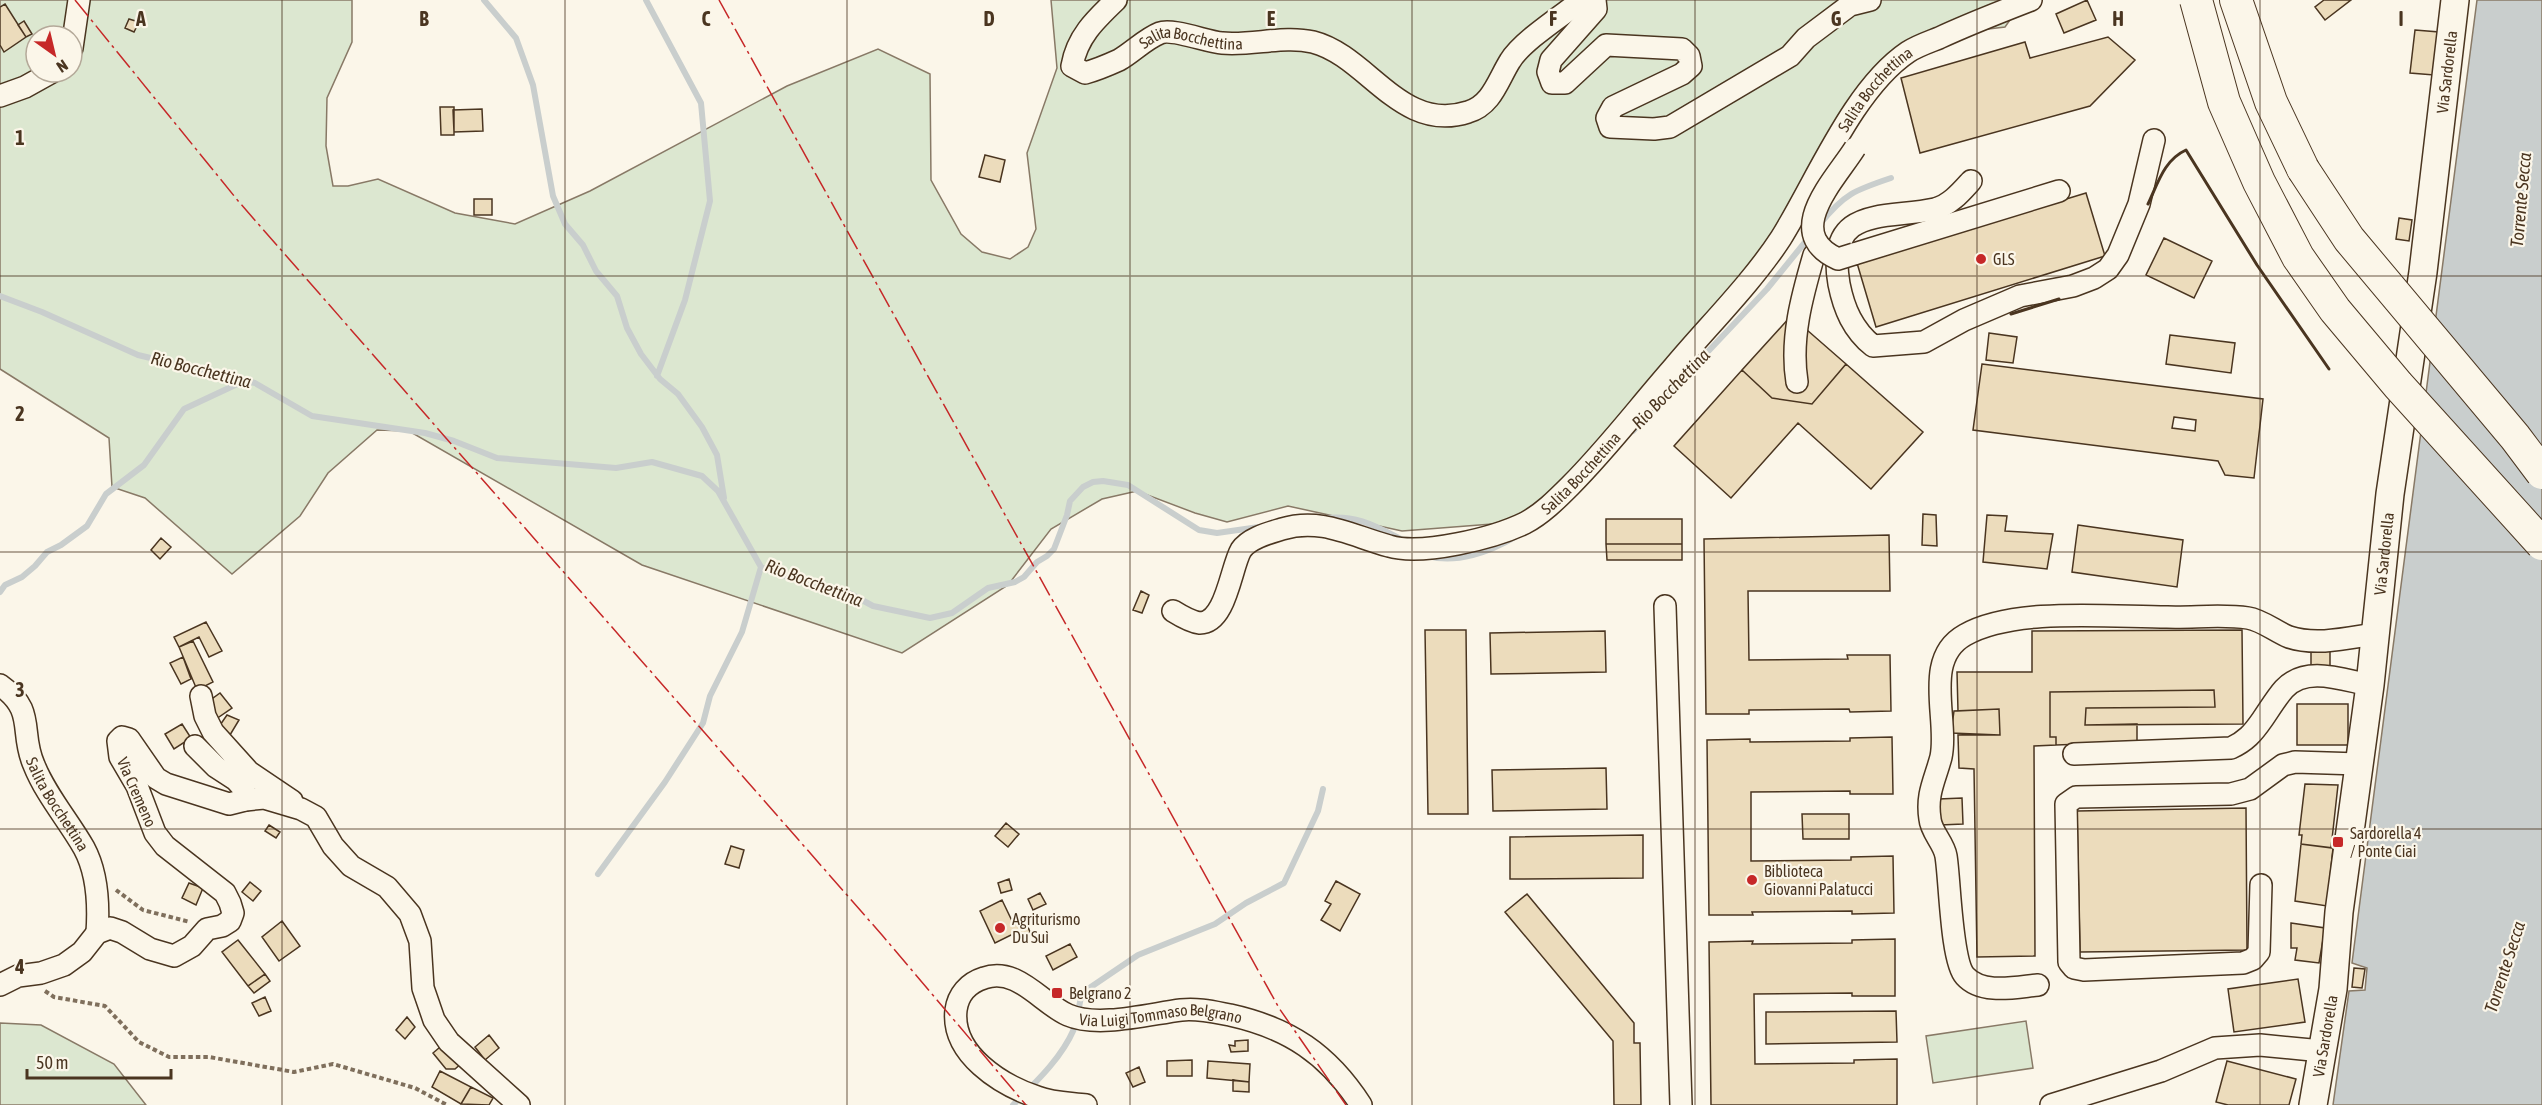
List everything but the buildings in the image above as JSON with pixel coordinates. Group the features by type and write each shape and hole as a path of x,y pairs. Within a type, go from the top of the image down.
{"highway":[{"path":"2196,0 2224,102 2259,182 2298,257 2335,310 2398,385 2542,544"},
{"path":"2236,0 2255,60 2280,123 2303,169 2333,218 2515,437 2542,473"}],"main road":[{"name":"Via Sardorella","path":"2313,1105 2333,989 2339,912 2370,685 2390,494 2423,272 2455,0"}],"street":[{"path":"76,24 79,0"},
{"name":"Salita Bocchettina","path":"1116,0 1090,25 1075,51 1072,66 1085,73 1120,59 1150,37 1163,31 1223,43 1288,40 1312,42 1336,51 1402,102 1430,114 1452,115 1469,112 1486,102 1500,82 1510,59 1582,0"},
{"path":"1595,0 1596,9 1551,60 1548,72 1552,83 1565,83 1606,45 1682,50 1689,56 1691,66 1682,74 1613,107 1607,118 1610,127 1654,129 1670,127 1790,56 1806,38 1850,5 1870,0"},
{"name":"Salita Bocchettina","path":"1173,611 1199,623 1208,621 1226,594 1242,549 1263,535 1288,527 1309,525 1334,528 1391,547 1411,549 1447,545 1494,534 1524,523 1539,514 1604,450 1758,268 1779,240 1867,91 1908,52 1966,25 2031,0"},
{"path":"0,96 30,84"},
{"path":"1971,181 1956,198 1937,208 1870,216 1848,230 1840,246 1837,273 1841,297 1849,318 1860,336 1873,346 1924,342 1964,320 2020,296 2073,286 2094,278 2108,269 2118,255 2139,204 2154,140"},
{"path":"1855,148 1814,210 1812,221 1820,248 1838,259 2059,191"},
{"path":"1797,382 1793,350 1814,255 1820,248"},
{"path":"1665,606 1681,1105"},
{"path":"2038,985 1997,989 1976,985 1963,975 1957,956 1945,853 1930,821 1929,790 1941,756 1941,668 1952,646 1962,637 1977,629 1995,623 2033,617 2250,618 2291,638 2322,641 2375,634"},
{"path":"2074,754 2231,748 2250,737 2284,689 2301,678 2312,675 2370,685"},
{"name":"Salita Bocchettina","path":"0,685 18,702 27,721 27,750 37,773 85,849 97,897 98,933"},
{"path":"201,696 205,716 213,732 249,772 287,795 301,809"},
{"name":"Via Cremeno","path":"98,933 103,930 116,929 150,950 174,956 184,953 207,929 222,926 230,921 232,913 225,893 165,846 155,833 136,786 120,757 118,741 122,737 129,740 156,778 166,784 229,804 264,798 301,809 316,817 333,846 351,866 387,887 410,914 420,941 423,988 434,1020 449,1042 519,1105"},
{"path":"195,746 216,767 240,784 244,789 245,800"},
{"path":"2261,885 2259,952 2253,959 2243,963 2084,970 2074,968 2069,962 2066,804 2076,796 2231,794 2250,789 2283,765 2295,762 2359,764"},
{"path":"9,981 64,965 82,952 98,933"},
{"name":"Via Luigi Tommaso Belgrano","path":"1086,1105 1038,1098 984,1068 958,1035 955,1015 957,999 967,987 984,978 1001,977 1019,982 1068,1016 1106,1022 1183,1010 1207,1010 1255,1020 1299,1039 1336,1072 1361,1105"},
{"path":"2051,1105 2161,1071 2215,1048 2260,1045 2322,1052"}],"path":[{"path":"115,888 121,896 143,910 168,918 214,926"},
{"path":"9,981 54,997 105,1006 139,1042 169,1057 208,1057 294,1072 333,1064 415,1088 447,1105"}],"green space":[{"path":"0,0 352,0 352,42 327,98 326,146 333,186 348,186 378,179 455,213 515,224 590,191 787,86 878,49 930,74 931,180 961,234 982,252 1010,259 1028,247 1036,229 1027,153 1057,68 1051,0 2024,0 2005,27 1963,32 1877,69 1770,242 1590,458 1518,522 1402,531 1288,506 1227,522 1195,513 1137,491 1102,499 1051,529 1008,585 902,653 642,565 409,431 377,430 328,473 300,516 232,574 145,498 112,487 109,438 0,369"},
{"path":"2026,1021 2033,1068 1933,1083 1926,1036"},
{"path":"0,1023 41,1025 114,1064 146,1105 0,1105"}],"water":[{"name":"Torrente Secca","path":"2477,0 2542,0 2542,1105 2333,1105 2349,991 2365,990 2367,968 2352,963"}],"waterway":[{"path":"484,0 516,38 533,85 553,196 565,224 583,245 596,271 617,296 627,328 641,354 660,379 678,394 702,427 717,455 724,498"},
{"path":"646,0 701,103 710,201 685,300 657,376"},
{"name":"Rio Bocchettina","path":"1820,224 1836,206 1851,194 1891,178"},
{"name":"Rio Bocchettina","path":"1633,431 1767,289 1810,236"},
{"name":"Rio Bocchettina","path":"0,296 138,355 255,383 312,416 425,433 454,441 497,458 616,468 652,462 702,476 718,491 761,567 811,586 849,593 873,606 930,618 952,613 988,588 1015,582 1024,577 1037,562 1054,549 1070,501 1083,487 1093,482 1103,481 1128,485 1199,530 1217,533 1259,527"},
{"path":"0,592 5,585 22,577 35,566 47,552 87,526 106,494 144,465 184,409 246,380"},
{"name":"Rio Bocchettina","path":"1326,518 1357,520 1403,540"},
{"name":"Rio Bocchettina","path":"1428,556 1450,559 1473,555 1515,537"},
{"path":"598,874 665,782 703,723 710,696 742,632 761,567"},
{"path":"1013,1105 1047,1070 1069,1040 1074,1029 1082,993 1138,955 1215,924 1246,903 1284,883 1318,811 1323,789"}],"wall":[{"path":"2148,204 2167,166 2178,154 2186,150 2257,265 2329,369"},
{"path":"2011,314 2059,299"}],"power":[{"path":"75,0 239,202 882,935 1026,1105"},
{"path":"719,0 1279,1008 1346,1105"}],"place":[{"name":"GLS","path":"1981,259"},
{"name":"Sardorella 4 / Ponte Ciai","path":"2338,842"},
{"name":"Biblioteca Giovanni Palatucci","path":"1752,880"},
{"name":"Agriturismo Du Suì","path":"1000,928"},
{"name":"Belgrano 2","path":"1057,993"}]}
